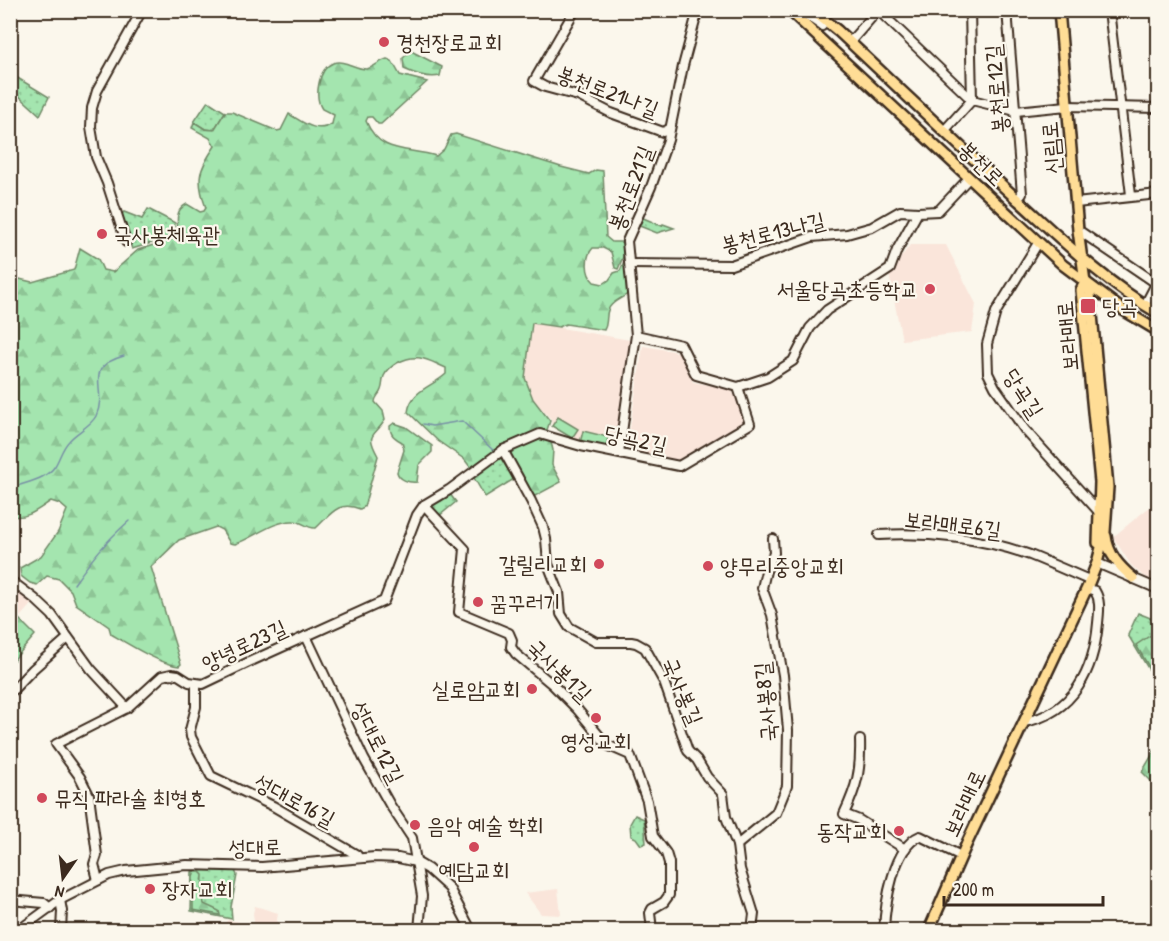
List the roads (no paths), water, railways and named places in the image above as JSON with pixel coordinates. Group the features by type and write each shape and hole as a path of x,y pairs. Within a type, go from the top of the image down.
{"main road":[{"name":"봉천로","path":"789,10 1038,243 1084,282 1123,310 1158,331"},
{"name":"봉천로","path":"812,10 850,42 1080,257 1113,283 1158,313"},
{"name":"신림로","path":"1059,10 1084,282"},
{"path":"937,148 950,146 946,133"},
{"path":"976,185 974,172 989,174"},
{"name":"보라매로","path":"1084,282 1081,290 1098,455 1100,513 1097,563"},
{"name":"보라매로","path":"929,930 961,856 1088,584 1097,563 1105,532 1108,487 1107,456 1090,292 1084,282"},
{"path":"1105,532 1108,549 1133,578"}],"street":[{"path":"126,242 96,157 91,128 92,108 100,85 142,10"},
{"name":"봉천로21나길","path":"575,10 534,81 545,87 578,96 611,113 663,132 669,129"},
{"name":"봉천로21길","path":"620,453 636,335 627,241 651,187 668,140 698,10"},
{"path":"798,10 820,26 824,26 826,21 820,10"},
{"path":"820,10 838,31"},
{"path":"850,42 878,10 972,100 1016,111 1067,106 1158,108"},
{"path":"946,133 972,100 970,10"},
{"name":"봉천로12길","path":"1007,10 1022,194 1017,200"},
{"path":"1109,10 1131,195"},
{"name":"봉천로13나길","path":"630,264 731,265 812,237 847,234 872,227 900,211 938,211 969,178"},
{"path":"1076,203 1131,195 1158,194"},
{"path":"636,335 681,345 696,375 738,387 768,377 793,361 810,328 827,310 890,269 897,250 918,212"},
{"path":"1078,230 1157,281 1145,305"},
{"name":"당곡길","path":"1038,243 996,312 987,344 988,373 1025,430 1100,513"},
{"name":"당곡2길","path":"503,450 540,434 581,446 679,466 750,424 738,387"},
{"path":"424,505 449,490 503,450"},
{"name":"국사봉길","path":"503,450 543,527 548,564 559,592 561,614 568,627 596,642 631,642 645,648 664,682 688,751 723,794 726,817 737,845 740,869 754,914 752,930"},
{"name":"양녕로23길","path":"98,880 94,864 97,855 89,795 80,777 56,744 128,708 162,676 177,675 196,684 203,684 384,601 417,515 424,505"},
{"name":"국사봉1길","path":"424,505 465,549 459,612 509,633 512,640 511,647 516,654 569,701 603,742 630,755 647,801 653,836 666,853 669,863 669,895 650,913 652,930"},
{"name":"보라매로6길","path":"879,535 931,536 981,541 1028,555 1088,584"},
{"name":"국사봉8길","path":"737,845 776,813 787,786 788,730 783,675 772,615 762,583 774,553 773,539"},
{"path":"1097,563 1158,589"},
{"path":"10,580 52,615 91,669 128,708"},
{"path":"1024,722 1050,715 1076,691 1085,677 1092,658 1099,603 1095,591 1088,584"},
{"name":"성대로12길","path":"306,636 364,759 412,838 422,896 419,930"},
{"path":"10,693 68,638"},
{"name":"성대로16길","path":"196,684 196,707 190,730 191,737 211,776 273,806 357,855 358,858"},
{"path":"860,740 861,765 844,814 859,820 905,849"},
{"path":"884,930 891,884 898,863 912,839 920,836 961,856"},
{"name":"성대로","path":"19,930 60,900 98,880 126,871 171,867 262,867 358,858 398,858 416,862 428,869 449,888 471,930"},
{"path":"10,900 44,903 50,908"},
{"path":"60,900 61,930"}],"waterway":[{"path":"10,489 41,478 51,471 67,444 96,416 100,397 99,373 111,361 124,356"},
{"path":"423,424 432,426 462,421 495,452"},
{"path":"74,584 99,551 129,521"}],"place":[{"name":"경천장로교회","path":"384,42"},
{"name":"국사봉체육관","path":"102,234"},
{"name":"서울당곡초등학교","path":"930,289"},
{"name":"당곡","path":"1088,306"},
{"name":"갈릴리교회","path":"599,564"},
{"name":"양무리중앙교회","path":"708,566"},
{"name":"꿈꾸러기","path":"478,602"},
{"name":"실로암교회","path":"532,689"},
{"name":"영성교회","path":"596,718"},
{"name":"뮤직 파라솔 최형호","path":"42,798"},
{"name":"음악 예술 학회","path":"415,825"},
{"name":"동작교회","path":"899,831"},
{"name":"예담교회","path":"474,847"},
{"name":"장자교회","path":"150,889"}]}
